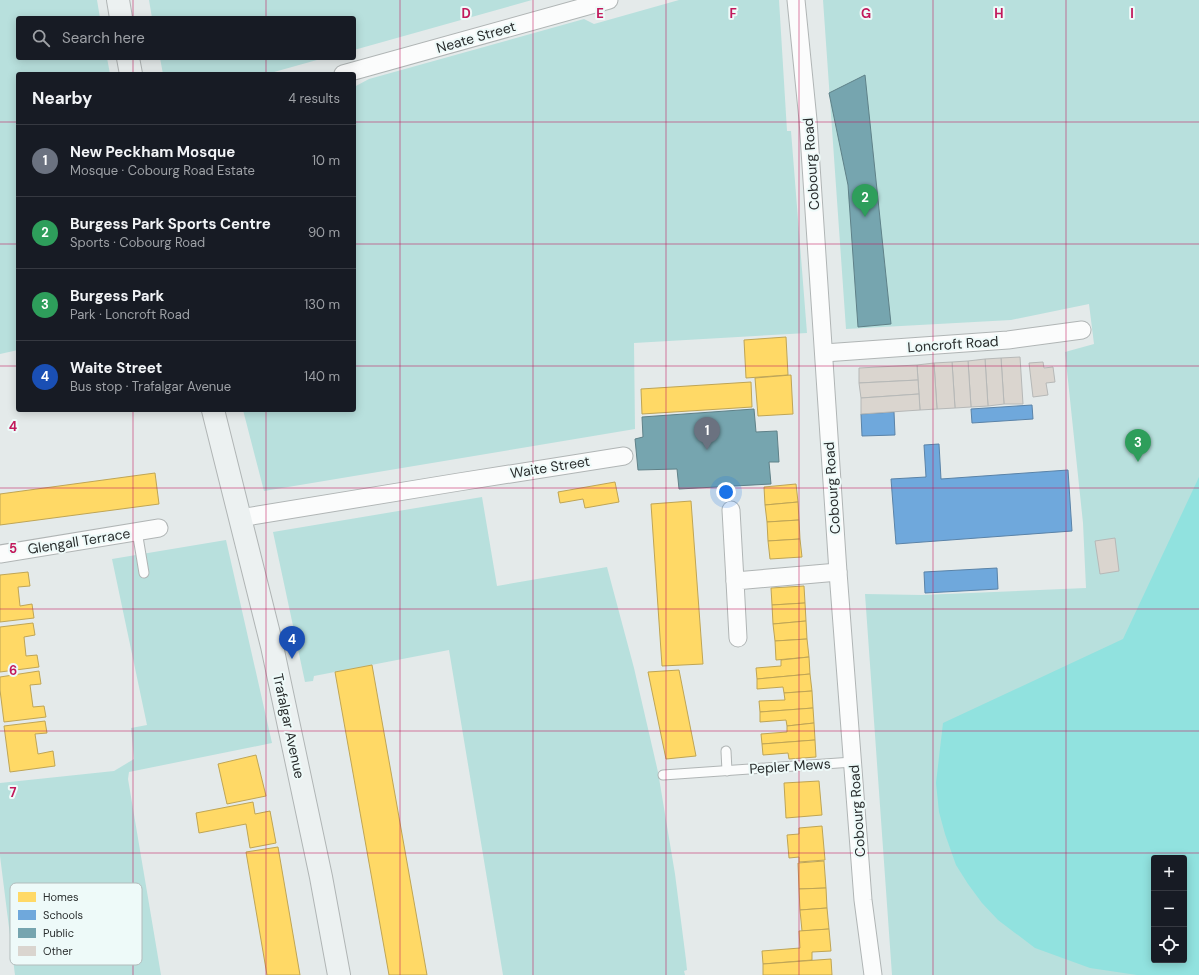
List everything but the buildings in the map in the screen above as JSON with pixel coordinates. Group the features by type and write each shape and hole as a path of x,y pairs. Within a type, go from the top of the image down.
{"main road":[{"path":"118,0 121,16"},
{"path":"128,60 131,72"},
{"name":"Trafalgar Avenue","path":"214,412 272,646 321,877 339,975"}],"street":[{"name":"Neate Street","path":"350,72 609,0"},
{"name":"Cobourg Road","path":"796,0 808,120 838,572 863,900 873,975"},
{"name":"Loncroft Road","path":"824,352 1008,340 1082,330"},
{"name":"Waite Street","path":"240,518 443,484 624,456"},
{"path":"731,510 738,638"},
{"name":"Glengall Terrace","path":"0,554 159,528"},
{"path":"735,581 838,572"}],"lane":[{"path":"137,531 144,573"},
{"path":"726,751 727,771"},
{"name":"Pepler Mews","path":"664,775 853,762"}],"shaded area":[{"path":"0,0 97,0 100,16 16,16 16,60 107,60 110,72 16,72 16,350 0,354"},
{"path":"149,0 532,0 356,49 356,16 152,16"},
{"path":"679,0 779,0 787,131 791,131 807,333 634,343 635,429 264,491 244,412 356,412 356,86 369,79 584,19 594,24"},
{"path":"823,0 1199,0 1199,975 892,975 865,594 922,595 1086,588 1083,523 1065,352 1094,344 1089,304 1011,320 846,329"},
{"path":"160,60 317,60 274,72 163,72"},
{"path":"482,497 497,586 607,567 634,668 658,772 675,874 687,970 684,971 685,975 503,975 449,650 314,676 313,681 305,682 273,532"},
{"path":"226,540 272,743 129,772 128,779 161,975 15,975 14,965 142,965 142,883 10,883 10,935 0,856 0,783 114,771 134,759 131,728 147,725 112,559"}],"water":[{"path":"1199,477 1199,975 1137,975 1090,968 1035,948 998,920 982,903 956,865 945,834 939,812 936,783 943,723 1123,639"}],"place":[{"name":"Burgess Park Sports Centre","path":"865,217"},
{"name":"New Peckham Mosque","path":"707,450"},
{"name":"Burgess Park","path":"1138,462"},
{"name":"Waite Street","path":"292,659"}]}
